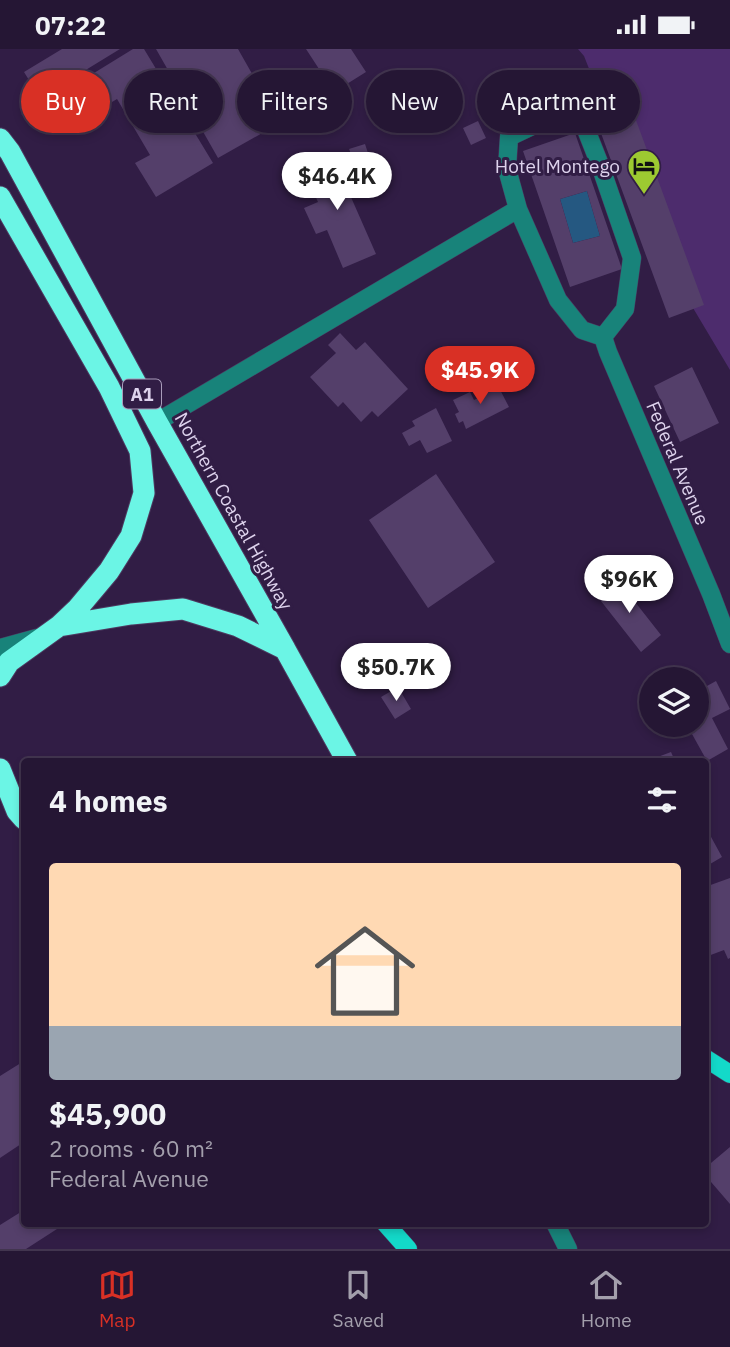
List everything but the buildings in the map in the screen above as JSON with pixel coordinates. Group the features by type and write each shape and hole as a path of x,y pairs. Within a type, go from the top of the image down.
{"highway":[{"name":"Northern Coastal Highway","path":"0,139 10,152 285,649"},
{"name":"A1","path":"0,197 109,387 140,451 144,493 131,536 109,571 78,608 53,631 9,663 0,676"},
{"name":"A1","path":"53,631 131,614 183,609 238,626 285,649 344,758"},
{"path":"0,768 14,810"}],"main road":[{"path":"709,1061 730,1074"},
{"path":"389,1227 407,1248"},
{"path":"399,1227 407,1248"}],"street":[{"path":"549,118 585,127 632,258 625,309 603,337 582,330 558,300 518,209 507,169 509,137 549,118"},
{"path":"157,422 518,209"},
{"name":"Federal Avenue","path":"603,337 730,644"},
{"path":"0,648 53,631"},
{"path":"557,1227 568,1249"}],"shaded area":[{"path":"578,49 730,49 730,370 665,261 614,133 640,133 640,70 590,70"}],"water":[{"path":"587,191 600,236 573,243 560,199"}],"place":[{"name":"Hotel Montego","path":"644,196"}]}
